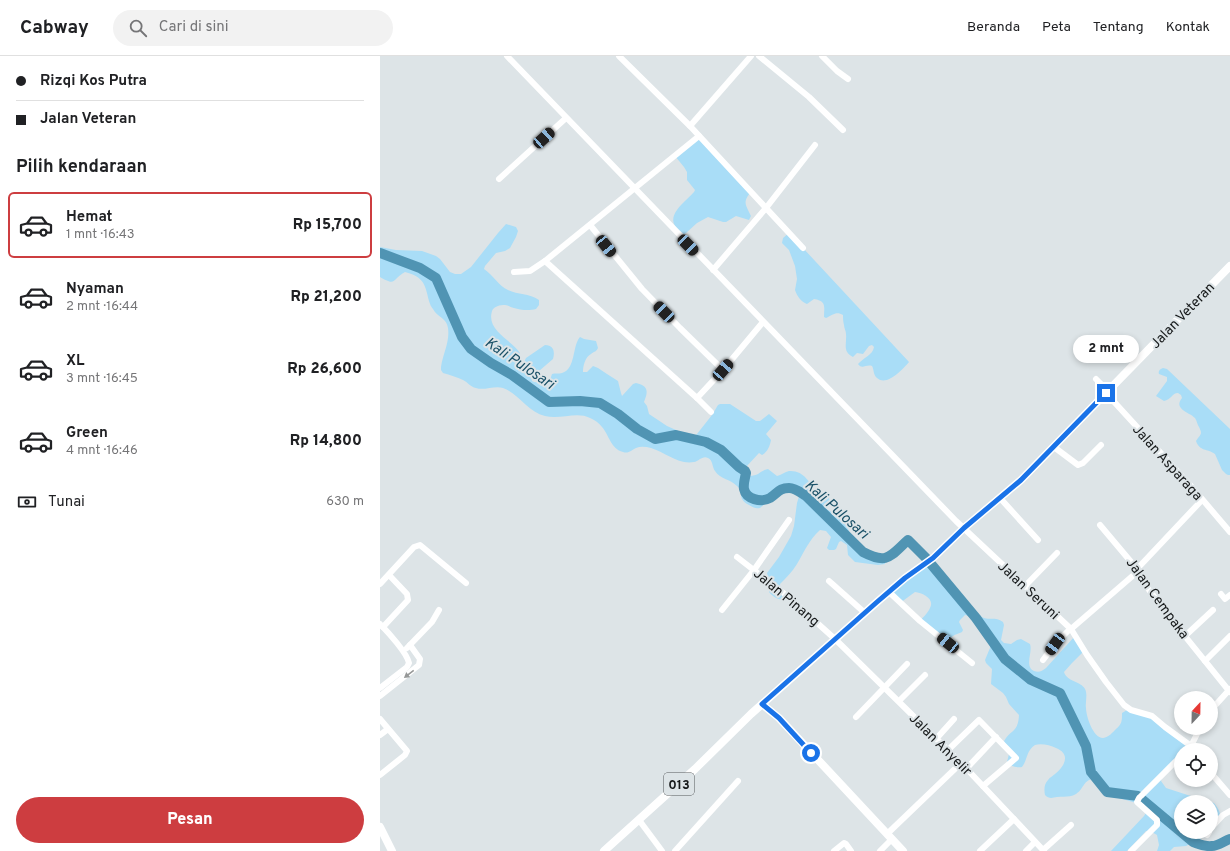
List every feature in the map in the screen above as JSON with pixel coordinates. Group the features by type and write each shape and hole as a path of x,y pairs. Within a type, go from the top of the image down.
{"main road":[{"name":"Jalan Veteran","path":"762,704 888,592 933,558 964,528 1021,480 1230,266"},
{"name":"013","path":"604,851 695,769 762,704"},
{"path":"762,704 779,718 903,851"},
{"path":"380,827 383,839 392,851"}],"street":[{"name":"Jalan Seruni","path":"507,56 956,521 1071,629 1087,655 1124,705 1131,710 1152,716 1184,743"},
{"path":"619,56 690,126 803,248"},
{"path":"690,126 751,56"},
{"path":"759,56 809,97 843,130"},
{"path":"822,56 837,71 848,79"},
{"path":"500,179 566,118"},
{"path":"514,272 530,271 545,261 699,136"},
{"path":"713,270 766,208 815,145"},
{"path":"590,225 642,289 723,370"},
{"path":"545,261 712,412"},
{"path":"697,398 723,370 763,322"},
{"name":"Jalan Asparaga","path":"1096,379 1230,532"},
{"path":"1054,447 1078,465 1083,463 1101,445"},
{"path":"1000,498 1038,540"},
{"path":"1043,660 1055,644 1137,571 1202,500"},
{"path":"722,610 754,570 789,520"},
{"name":"Jalan Cempaka","path":"1100,525 1137,571 1185,636 1230,690"},
{"path":"380,584 414,547 420,545 466,583"},
{"path":"1025,586 1057,553"},
{"name":"Jalan Pinang","path":"737,557 786,595 835,639"},
{"path":"380,696 385,687 409,665 409,660 403,651 382,625 408,600 407,594 389,575"},
{"path":"829,581 865,613"},
{"path":"888,592 920,621 972,662"},
{"path":"1221,594 1225,599 1230,595"},
{"path":"403,651 410,646 432,622 439,610"},
{"path":"1185,636 1213,610"},
{"path":"1205,661 1230,636"},
{"name":"Jalan Anyelir","path":"835,639 967,768 1044,850"},
{"path":"385,687 419,665 420,659 410,646"},
{"path":"856,717 906,664"},
{"path":"899,702 925,675"},
{"path":"380,678 385,687"},
{"path":"1218,703 1230,690"},
{"path":"380,719 407,753 380,775"},
{"path":"936,738 954,719"},
{"path":"948,750 979,720 1016,758 984,786"},
{"path":"380,735 388,729"},
{"path":"967,768 996,737"},
{"path":"880,851 890,836 961,763"},
{"path":"1131,851 1157,825 1157,820 1137,802 1140,797 1174,763"},
{"path":"675,851 738,781"},
{"path":"1218,781 1230,795"},
{"path":"1218,820 1222,815 1230,811"},
{"path":"980,851 1014,819"},
{"path":"639,820 662,851"},
{"path":"1044,850 1071,825"},
{"path":"1026,851 1035,842"},
{"path":"834,851 844,843 851,851"}],"shaded area":[{"path":"699,136 751,192 746,198 746,206 751,216 749,220 736,216 726,222 708,217 697,223 684,234 677,228 673,218 679,207 695,190 687,180 687,172 675,156"},
{"path":"506,224 516,227 518,231 516,237 510,248 496,253 484,269 505,288 512,292 531,296 539,300 539,305 536,309 522,310 503,305 496,307 492,311 491,318 496,330 520,353 518,367 519,372 526,358 545,345 548,345 553,349 553,359 532,377 532,381 549,383 552,374 562,373 570,367 580,337 596,341 598,348 586,359 583,372 587,372 593,366 598,368 618,381 622,396 633,384 640,384 647,392 644,402 647,406 649,414 667,426 693,439 720,404 730,404 756,421 760,421 769,414 777,421 766,434 771,440 766,452 762,455 759,453 746,467 742,468 749,476 768,469 777,476 789,471 794,471 803,475 809,481 816,493 825,495 829,498 830,502 826,509 842,517 853,539 868,553 885,557 885,564 878,565 855,562 848,555 847,545 841,541 836,549 829,550 827,548 831,537 826,531 820,530 810,542 793,570 780,584 784,599 778,599 769,592 767,573 779,557 791,536 800,493 797,490 790,488 780,490 760,508 754,508 743,500 737,486 717,474 711,460 706,457 694,462 682,462 651,448 640,447 628,452 623,452 613,445 601,426 592,419 580,415 557,417 545,416 533,411 508,390 500,387 479,389 472,387 461,379 443,373 441,367 448,338 448,328 446,322 432,307 423,282 416,276 405,272 392,282 380,277 380,247 396,250 422,251 440,259 450,272 461,274 471,267"},
{"path":"789,233 909,362 903,369 890,379 881,380 874,374 872,366 861,367 858,364 872,352 874,347 872,345 869,346 863,354 857,353 853,357 847,353 843,315 836,313 826,318 824,317 824,305 821,301 814,299 807,304 803,302 797,294 795,290 797,279 795,266 789,250 782,243 783,238"},
{"path":"1163,368 1167,369 1230,429 1230,475 1226,474 1222,470 1215,454 1200,447 1196,441 1201,434 1201,431 1195,418 1183,410 1179,405 1182,398 1181,395 1176,393 1164,401 1156,396 1167,381 1167,377 1159,374 1160,370"},
{"path":"929,561 959,598 982,617 987,619 997,619 1003,622 1004,625 1001,640 1004,643 1011,644 1021,639 1030,644 1030,666 1031,669 1037,672 1046,668 1075,636 1084,651 1064,672 1068,678 1080,684 1085,689 1087,716 1093,731 1099,737 1103,738 1110,735 1119,726 1122,713 1127,710 1147,714 1187,743 1174,743 1174,762 1163,775 1161,781 1166,788 1188,795 1174,795 1174,839 1199,839 1186,846 1174,847 1170,851 1157,851 1159,845 1157,835 1150,831 1146,831 1127,851 1111,851 1146,813 1140,804 1119,798 1107,792 1096,778 1088,780 1079,792 1074,795 1052,798 1046,796 1044,791 1046,783 1064,764 1064,753 1051,746 1037,744 1030,750 1022,767 1011,766 1007,762 1009,754 1004,741 1016,728 1019,715 1009,704 1003,693 991,684 992,669 985,660 990,648 990,638 976,618 965,615 959,622 963,630 962,632 951,638 948,643 920,621 930,608 930,599 915,592 900,603 889,592"},
{"path":"1218,809 1220,814 1218,820"}],"waterway":[{"name":"Kali Pulosari","path":"380,253 420,268 436,278 462,337 471,349 512,375 549,402 580,401 600,403 618,414 637,429 655,439 676,435 706,442 721,450 745,471 744,489 751,498 762,500 770,498 783,489 792,488 806,496 863,552 871,556 878,558 888,557 908,540 926,558 976,618 1005,659 1031,680 1060,693 1086,746 1091,772 1107,792 1138,796 1193,842 1204,846 1212,846 1230,839"}],"route":[{"path":"811,753 779,718 762,704 877,602 905,578 933,558 964,528 1021,480 1106,393"}]}
